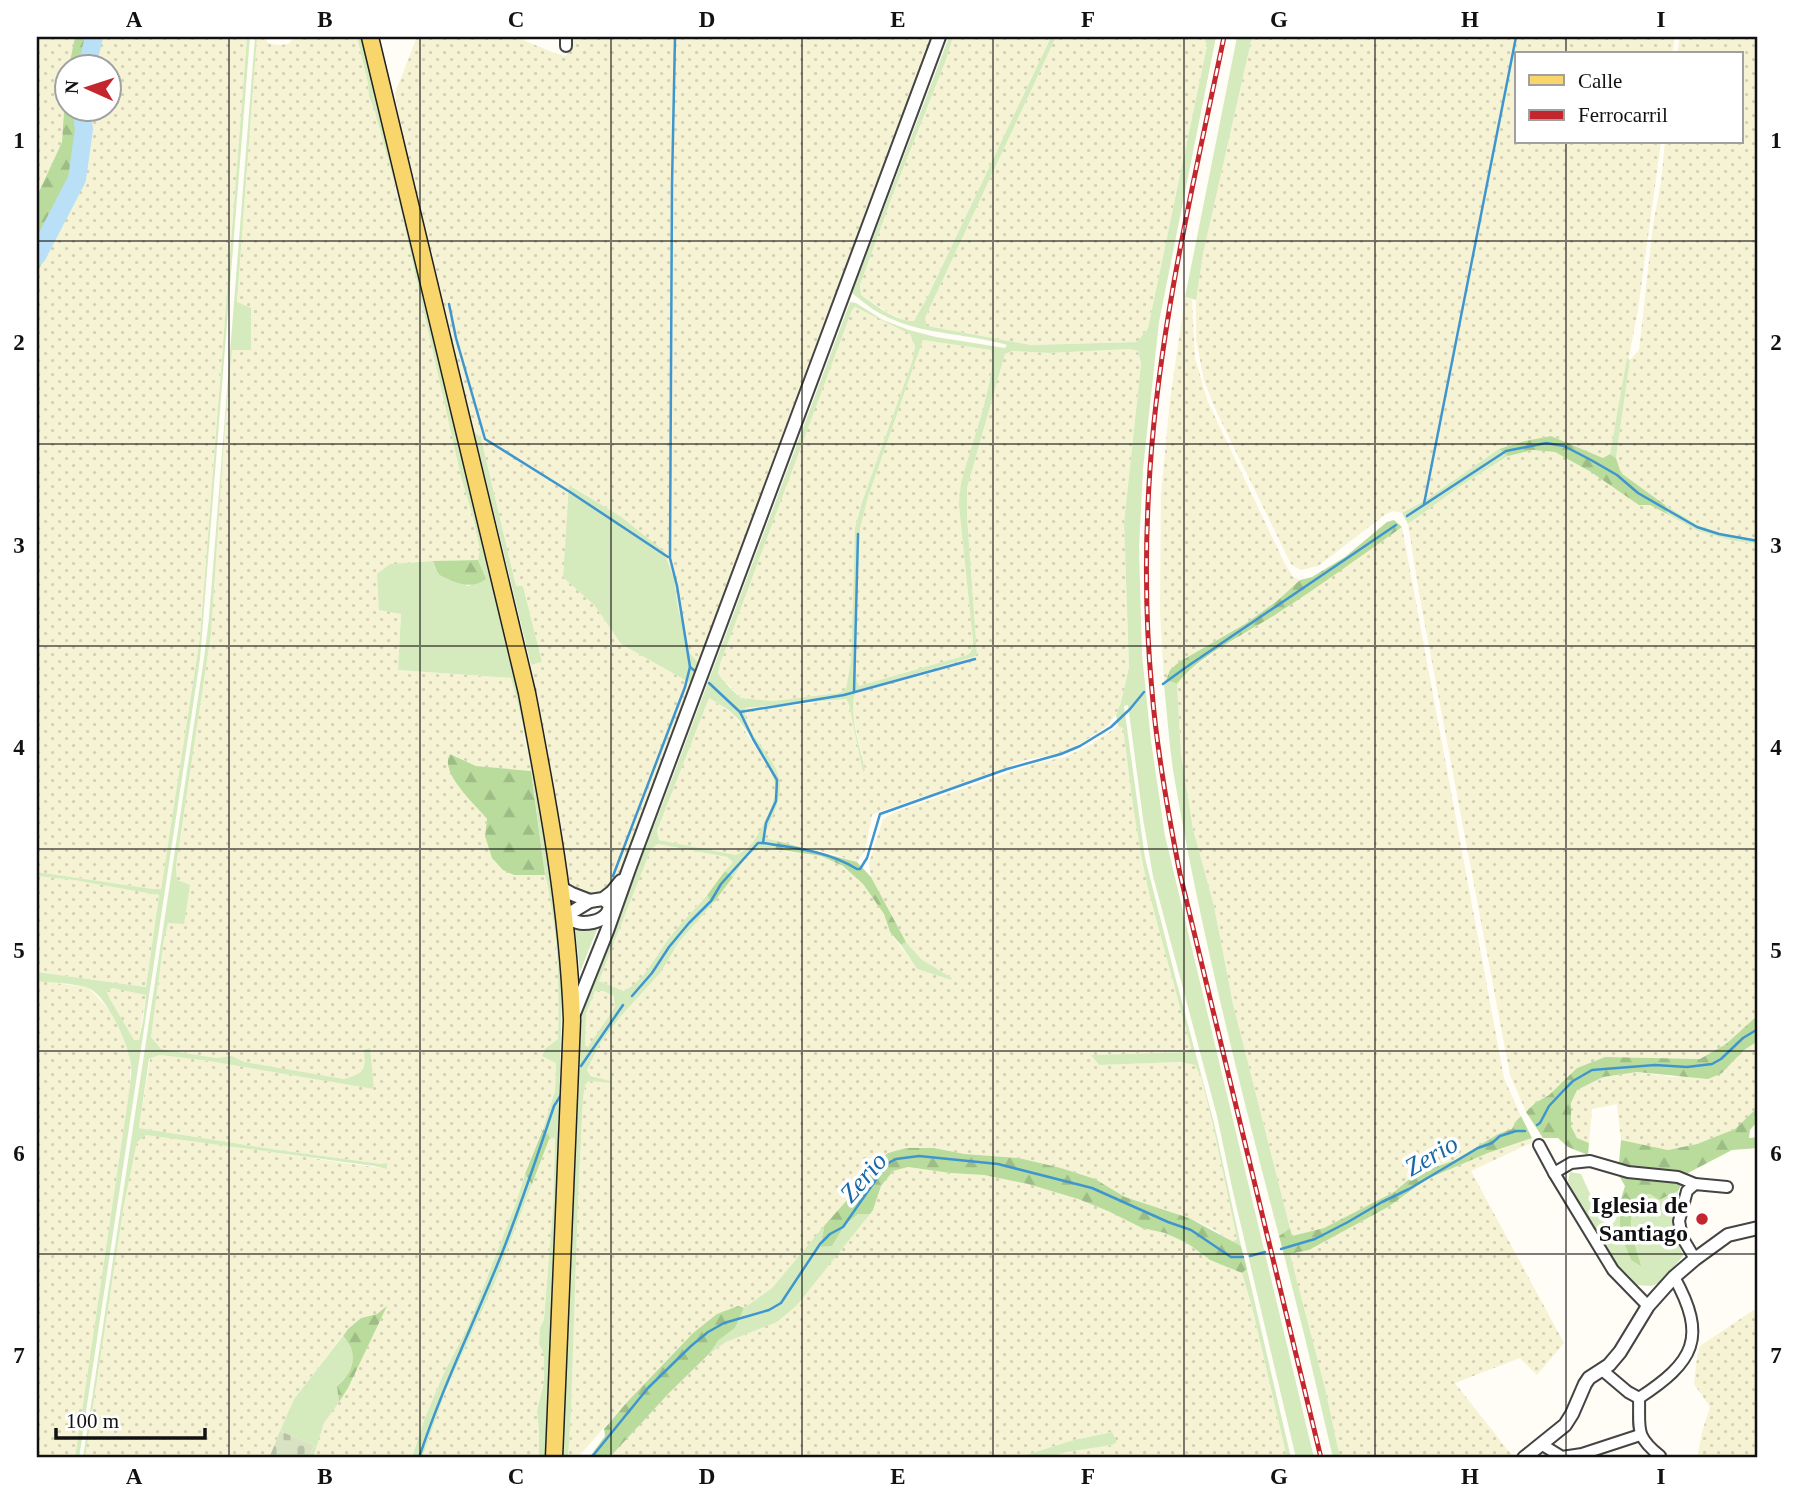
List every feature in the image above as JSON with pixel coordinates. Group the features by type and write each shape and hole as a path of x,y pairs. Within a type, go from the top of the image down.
{"main road":[{"path":"370,37 527,693 542,767 566,918 572,1020 554,1458"}],"street":[{"path":"572,1020 604,905 629,869 939,37"},
{"path":"562,888 604,905"},
{"path":"604,905 607,915 598,920 582,924 566,918 572,912 604,905"},
{"path":"1539,1145 1614,1270 1648,1306"},
{"path":"1554,1172 1571,1163 1590,1161 1628,1172 1678,1177 1695,1184 1727,1187"},
{"path":"1695,1184 1686,1191 1679,1221 1682,1237 1695,1259"},
{"path":"1524,1458 1565,1425 1589,1378 1609,1365 1620,1352 1648,1306 1674,1277 1728,1235 1758,1228"},
{"path":"1639,1398 1679,1368 1692,1346 1692,1327 1686,1297 1674,1277"},
{"path":"1602,1370 1639,1398"},
{"path":"1639,1398 1640,1435 1660,1456"},
{"path":"1541,1444 1562,1457 1582,1454 1640,1435"}],"shaded area":[{"path":"37,37 75,37 72,52 52,52 52,122 63,122 62,142 37,196"},
{"path":"100,37 247,37 200,637 161,889 37,872 37,274 76,188 84,147 83,122 122,122 122,52 96,52"},
{"path":"257,37 266,37 267,42 280,45 288,44 296,37 357,37 369,96 396,189 480,550 478,560 410,562 401,614 398,670 511,678 531,771 476,766 451,754 455,781 487,819 485,836 514,875 545,875 548,883 559,988 558,1039 546,1048 556,1063 555,1091 516,1203 468,1327 443,1375 412,1458 313,1458 324,1423 348,1388 386,1308 377,1314 361,1318 348,1329 294,1399 270,1458 85,1458 124,1205 137,1142 146,1134 387,1169 387,1163 272,1149 139,1128 150,1059 160,1055 374,1088 366,1066 360,1074 344,1079 318,1076 243,1062 232,1056 216,1058 161,1049 151,1037 164,940 177,880 176,866 211,634 232,350 251,349 237,302"},
{"path":"417,37 516,37 566,56 571,37 933,37 700,665 690,653 678,608 674,578 620,516 570,485 563,577 595,606 621,644 692,684 617,880 610,890 591,897 566,884 525,666 542,662 523,586 516,586 481,438 469,427 411,189 395,93"},
{"path":"953,37 1051,37 928,296 914,321 908,322 861,295 860,285"},
{"path":"1056,37 1204,37 1207,46 1148,328 1137,342 1031,345 926,326 925,318"},
{"path":"1252,37 1675,37 1672,52 1515,52 1515,144 1661,144 1638,310 1610,454 1603,458 1551,436 1499,449 1424,501 1402,513 1394,511 1386,514 1318,566 1301,570 1291,564 1204,381 1196,339 1196,296"},
{"path":"1680,37 1758,37 1758,539 1734,537 1699,526 1621,473 1616,458 1630,360 1639,350 1665,144 1742,144 1742,52 1677,52"},
{"path":"1185,297 1192,300 1195,358 1208,402 1284,562 1293,577 1300,580 1245,624 1179,662 1170,670 1164,685 1160,610 1161,494 1170,400"},
{"path":"855,307 911,334 915,345 912,362 855,528 851,660 846,689 839,693 772,701 741,698 718,674 720,664"},
{"path":"923,340 991,350 994,357 987,394 961,487 959,506 973,641 971,652 859,687 854,651 860,529 868,497"},
{"path":"1129,349 1138,351 1141,364 1124,523 1129,667 1116,715 1106,727 1062,753 1026,760 872,815 865,851 857,862 763,838 779,796 780,783 748,726 744,708 846,699 863,771 865,770 852,710 856,691 977,654 967,488 1005,354 1011,351 1049,353"},
{"path":"1533,450 1555,452 1698,531 1734,541 1758,544 1758,1015 1726,1044 1700,1059 1605,1057 1577,1068 1549,1095 1526,1112 1510,1075 1408,524 1508,456"},
{"path":"1402,527 1504,1078 1521,1116 1512,1129 1498,1134 1455,1160 1414,1175 1394,1192 1324,1228 1292,1236 1233,1004 1214,906 1193,829 1181,754 1177,684 1183,675 1225,645 1280,612"},
{"path":"709,698 733,714 765,760 774,778 775,790 769,814 756,840 744,852 736,855 659,840 657,831"},
{"path":"1118,726 1123,727 1133,806 1149,893 1191,1048 1188,1052 1092,1055 1099,1065 1181,1062 1195,1064 1213,1125 1237,1239 1232,1242 1215,1230 1189,1218 1125,1197 1095,1179 1061,1168 1019,1158 965,1154 934,1148 906,1148 888,1153 873,1163 856,1190 772,1288 744,1308 737,1306 693,1333 577,1458 568,1458 583,1099 585,1085 589,1081 610,1083 591,1075 587,1070 599,1045 620,1017 661,972 678,943 714,902 750,852 761,848 821,856 843,866 863,884 884,914 890,932 917,969 951,980 952,978 921,959 906,942 871,877 869,863 883,819 895,812 1033,764 1065,757 1090,745"},
{"path":"658,844 727,857 734,862 668,940 634,986 624,991 599,981 651,849"},
{"path":"37,876 159,894 146,987 37,972"},
{"path":"37,981 88,987 111,1012 131,1062 129,1092 75,1458 37,1458"},
{"path":"112,988 146,994 139,1040 134,1041 110,999 107,992"},
{"path":"595,991 614,996 616,1003 589,1047 585,1045 586,1014"},
{"path":"1758,1041 1758,1107 1735,1129 1697,1144 1668,1150 1621,1140 1617,1104 1592,1109 1589,1143 1577,1138 1571,1126 1571,1103 1576,1090 1603,1077 1637,1072 1672,1077 1722,1073 1744,1050"},
{"path":"550,1137 555,1139 553,1208 544,1319 540,1328 539,1344 544,1354 544,1382 537,1411 539,1458 422,1458 446,1390 495,1282"},
{"path":"1532,1138 1533,1142 1471,1171 1564,1343 1537,1375 1520,1358 1455,1383 1514,1458 1340,1458 1326,1392 1290,1254 1309,1250 1388,1207 1427,1179"},
{"path":"908,1167 984,1175 1028,1184 1078,1199 1142,1228 1165,1233 1187,1243 1210,1260 1242,1273 1287,1458 1047,1458 1112,1445 1112,1432 1074,1440 1016,1458 609,1458 669,1392 709,1354 726,1342 747,1333 873,1210 881,1186 893,1171"},
{"path":"1758,1307 1758,1458 1697,1458 1710,1407 1694,1384 1700,1346"}],"green space":[{"path":"75,37 100,37 96,52 72,52"},
{"path":"247,37 250,37 200,659 79,1458 75,1458 131,1067 119,1029 100,998 86,987 37,981 37,972 146,987 159,895 37,876 37,872 161,889 200,637","holes":["112,988 146,995 139,1040 134,1040 107,992"]},
{"path":"255,37 237,302 251,308 251,350 232,350 211,634 176,866 177,880 190,885 184,924 168,923 151,1037 161,1049 216,1058 232,1056 244,1062 344,1079 360,1073 365,1063 364,1050 370,1048 374,1089 160,1055 149,1059 139,1128 272,1149 387,1163 387,1169 146,1135 137,1142 124,1205 83,1458 209,618"},
{"path":"357,37 361,37 526,728 558,934 562,990 545,1458 539,1458 537,1411 544,1382 544,1354 539,1344 540,1328 544,1319 553,1208 555,1139 543,1129 555,1091 556,1063 542,1056 546,1048 558,1039 558,975 554,928 528,751 511,678 398,670 401,614 379,610 377,574 390,564 433,561 439,575 468,586 485,578 478,560 480,550 473,517 461,477 396,189 369,96"},
{"path":"949,37 953,37 946,60 860,285 861,295 886,312 907,321 914,321 928,296 1051,37 1056,37 925,318 927,326 1031,345 1137,342 1148,328 1207,46 1204,37 1216,37 1159,322 1143,469 1139,549 1142,655 1165,836 1314,1458 1296,1458 1217,1116 1153,876 1128,705 1124,706 1145,858 1214,1123 1241,1246 1232,1242 1237,1239 1213,1125 1201,1077 1195,1065 1181,1062 1099,1065 1091,1055 1188,1052 1191,1048 1149,893 1133,806 1123,728 1118,726 1116,715 1129,667 1124,523 1141,364 1138,351 1129,349 1049,353 1012,351 1005,354 967,488 977,654 856,691 853,709 865,770 863,772 846,699 745,708 749,728 778,776 778,799 763,838 777,841 775,849 759,850 749,855 733,877 725,871 733,862 727,857 658,844 651,849 599,981 624,991 631,987 643,976 672,935 707,895 714,902 678,943 661,972 620,1017 599,1045 587,1070 591,1076 611,1083 589,1081 585,1085 583,1099 571,1412 568,1458 562,1458 582,1007 667,792 850,302 883,320 909,330 1005,348 1007,345 908,325 877,312 852,293","holes":["855,307 910,334 915,346 912,362 855,528 851,660 846,689 839,693 772,701 741,698 718,674 720,664","923,340 991,350 991,376 959,500 973,641 971,652 859,686 854,651 860,529 868,497","709,698 737,719 765,759 775,787 770,811 753,842 736,855 659,840 657,831","595,991 614,996 615,1007 588,1047 585,1045 586,1014"]},
{"path":"1237,37 1252,37 1203,254 1196,300 1185,297"},
{"path":"63,122 83,122 84,147 76,188 37,274 37,196 62,142"},
{"path":"1627,358 1630,360 1616,458 1610,454"},
{"path":"474,431 481,438 516,586 523,586 542,662 531,665"},
{"path":"1551,436 1603,458 1610,454 1616,458 1621,473 1665,505 1667,514 1650,505 1639,505 1591,472 1555,452 1533,450 1508,456 1499,449"},
{"path":"1499,449 1508,456 1408,524 1402,513"},
{"path":"569,485 620,516 665,552 674,578 678,608 690,653 700,665 692,684 621,644 595,606 563,577"},
{"path":"1665,505 1699,526 1734,537 1758,539 1758,544 1734,541 1698,531 1667,514"},
{"path":"1394,520 1402,527 1340,571 1196,664 1177,684 1166,680 1170,670 1179,662 1245,624 1300,580 1312,577 1345,557 1387,522"},
{"path":"478,560 486,579 468,585 439,575 433,561"},
{"path":"1166,680 1177,684 1181,754 1193,829 1214,906 1233,1004 1290,1228 1279,1236 1207,945 1183,828 1173,770 1164,685"},
{"path":"450,754 476,766 531,771 545,875 514,875 503,870 492,858 485,836 487,819 454,779 449,770"},
{"path":"777,841 857,862 871,877 906,942 901,945 890,932 884,914 863,884 843,866 821,856 775,849"},
{"path":"725,871 733,877 714,902 707,895"},
{"path":"598,927 580,972 575,928"},
{"path":"906,942 921,959 952,978 951,980 917,969 901,945"},
{"path":"1758,1015 1758,1041 1744,1050 1722,1073 1708,1079 1637,1072 1603,1077 1577,1090 1571,1103 1571,1126 1577,1138 1589,1143 1588,1155 1568,1147 1558,1138 1543,1138 1526,1112 1549,1095 1577,1068 1605,1057 1700,1059 1726,1044"},
{"path":"1758,1107 1758,1121 1750,1130 1749,1138 1758,1137 1758,1148 1732,1150 1688,1173 1678,1191 1659,1200 1650,1194 1637,1196 1631,1224 1641,1266 1631,1260 1620,1234 1619,1205 1625,1186 1618,1174 1621,1140 1668,1150 1697,1144 1735,1129"},
{"path":"1521,1116 1532,1138 1427,1179 1388,1207 1309,1250 1284,1255 1279,1236 1290,1228 1292,1236 1324,1228 1394,1192 1414,1175 1455,1160 1498,1134 1512,1129"},
{"path":"543,1129 550,1137 532,1184 525,1174"},
{"path":"906,1148 934,1148 965,1154 1019,1158 1095,1179 1125,1197 1189,1218 1241,1246 1247,1269 1242,1273 1210,1260 1187,1243 1165,1233 1142,1228 1078,1199 1028,1184 984,1175 908,1167 893,1171 881,1186 870,1214 858,1214 845,1225 832,1246 821,1247 824,1226 856,1190 873,1163 888,1153"},
{"path":"1570,1172 1581,1174 1602,1220 1609,1227 1619,1212 1620,1234 1631,1260 1638,1255 1631,1225 1637,1195 1650,1194 1659,1200 1678,1191 1676,1224 1683,1256 1660,1283 1651,1286 1635,1285 1625,1273 1597,1235 1582,1208 1568,1181"},
{"path":"525,1174 532,1184 495,1282 446,1390 422,1458 412,1458 443,1375 468,1327"},
{"path":"858,1214 870,1214 797,1305 777,1322 726,1342 709,1354 719,1340 735,1328 744,1308 772,1288 824,1226 821,1247 832,1246 845,1225"},
{"path":"1290,1254 1326,1392 1340,1458 1333,1458 1284,1255"},
{"path":"1247,1269 1291,1458 1287,1458 1242,1273"},
{"path":"387,1306 339,1402 337,1386 347,1375 353,1361 351,1349 343,1336 361,1318 377,1314"},
{"path":"738,1306 744,1308 735,1328 719,1340 709,1354 609,1458 589,1458 605,1436 604,1429 693,1333 717,1314"},
{"path":"343,1336 352,1351 353,1363 337,1386 339,1402 324,1423 313,1458 309,1458 314,1445 280,1431 294,1399"},
{"path":"280,1431 314,1445 309,1458 270,1456"},
{"path":"1112,1432 1117,1442 1112,1445 1047,1458 1016,1458 1074,1440"}],"waterway":[{"path":"90,52 94,37"},
{"path":"675,37 670,558 690,667 695,671"},
{"path":"1424,504 1516,37"},
{"path":"37,256 77,179 83,122"},
{"path":"449,304 485,439 668,557"},
{"path":"1407,516 1506,451 1546,443 1564,446 1591,460 1617,475 1638,493 1697,527 1758,541"},
{"path":"1163,684 1396,525"},
{"path":"854,692 858,534"},
{"path":"740,712 844,695 975,659"},
{"path":"613,876 685,687 690,667"},
{"path":"709,683 740,712 777,780 776,801 766,823 763,843"},
{"path":"632,996 652,973 669,947 758,843 811,851 860,869 867,858 880,814 1080,746 1111,727 1144,692"},
{"path":"581,1066 623,1005"},
{"name":"Zerio","path":"1537,1125 1549,1106 1566,1088 1592,1070 1712,1064 1758,1029"},
{"path":"419,1458 507,1239 554,1106 561,1095"},
{"name":"Zerio","path":"1281,1249 1315,1239 1348,1222 1478,1148 1492,1143 1500,1136 1525,1131"},
{"name":"Zerio","path":"591,1458 648,1388 708,1332 724,1323 769,1310 781,1303 820,1244 843,1227 882,1171 896,1159 919,1156 998,1164 1092,1188 1191,1230 1231,1257 1243,1257"},
{"name":"Zerio","path":"1250,1256 1265,1252"}],"railway":[{"path":"1224,37 1170,306 1155,414 1147,552 1150,663 1160,760 1180,874 1321,1458"}],"place":[{"name":"Iglesia de Santiago","path":"1702,1219"}]}
